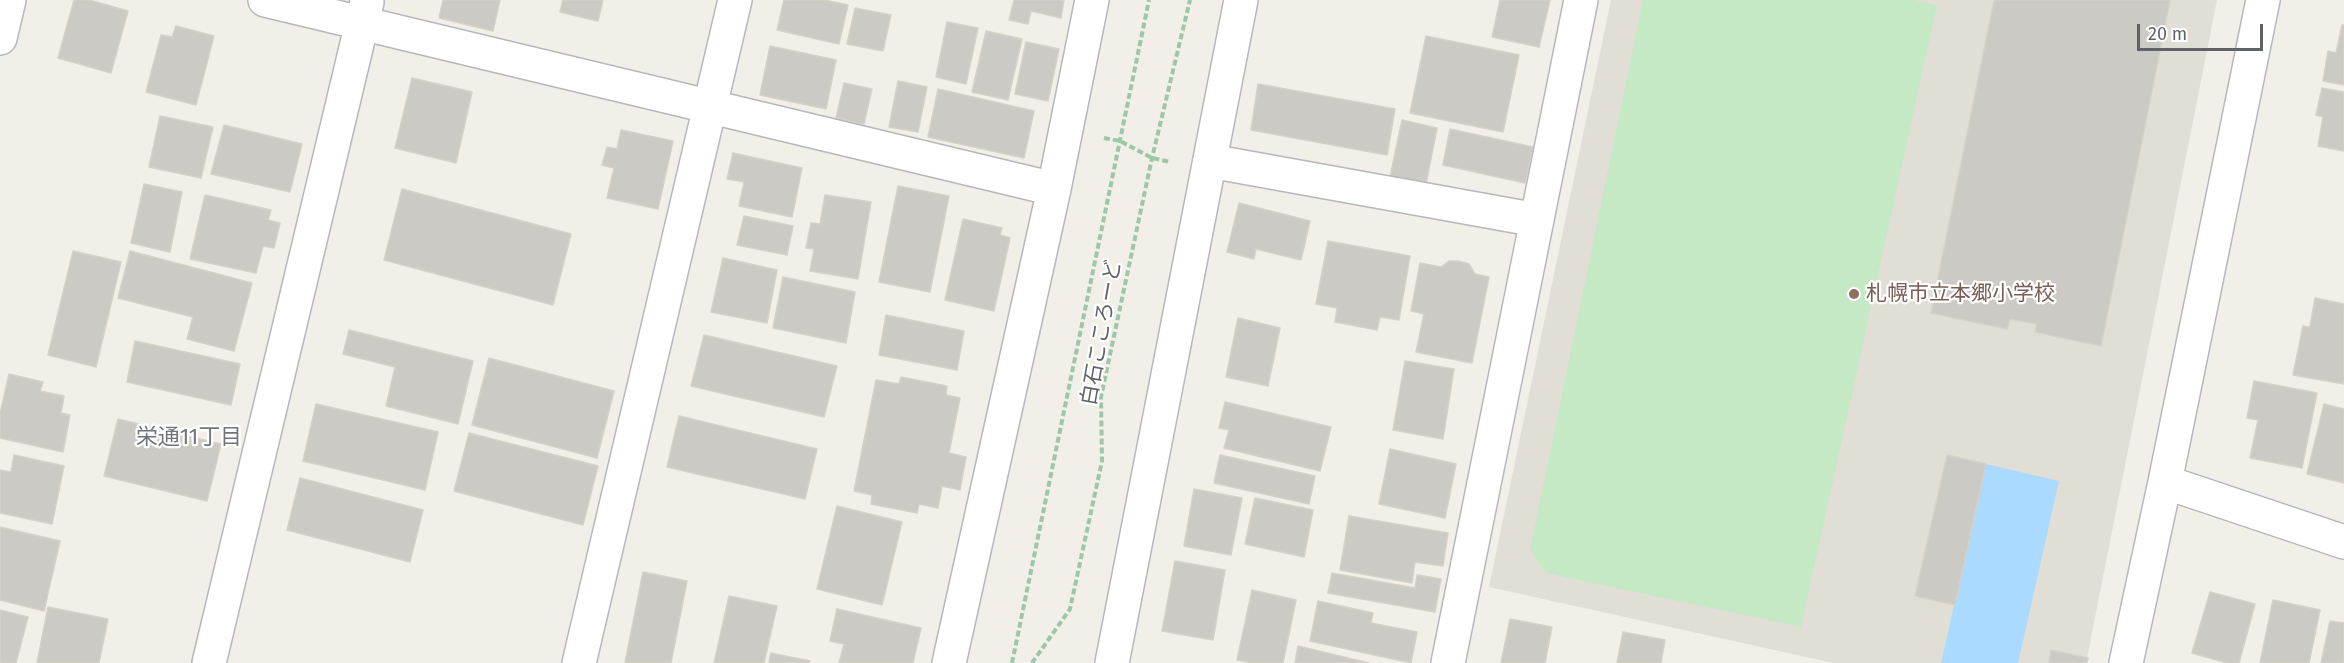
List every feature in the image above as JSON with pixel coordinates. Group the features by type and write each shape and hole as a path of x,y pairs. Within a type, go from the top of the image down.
{"street":[{"path":"0,38 9,0"},
{"path":"265,0 365,11 710,106 1054,189"},
{"path":"579,663 735,0"},
{"path":"949,663 1054,189 1092,0"},
{"path":"1112,663 1241,0"},
{"path":"1448,663 1581,0"},
{"path":"2126,663 2263,0"},
{"path":"209,663 365,11"},
{"path":"1209,166 1537,220"},
{"path":"2165,482 2344,542"}],"path":[{"name":"白石こころーど","path":"1012,663 1149,0"},
{"name":"白石こころーど","path":"1032,663 1070,609 1102,461 1101,397 1152,158 1190,0"},
{"path":"1065,131 1120,141 1152,158 1209,166"}],"shaded area":[{"name":"札幌市立本郷小学校","path":"1611,0 2217,0 2086,663 1833,663 1489,587"}],"green space":[{"path":"1643,0 1914,0 1937,5 1801,627 1546,573 1530,550"}],"water":[{"path":"1986,464 2059,481 2018,663 1941,663"}],"building":[{"path":"74,0 89,0 128,11 111,73 58,58"},
{"path":"443,0 500,0 493,31 439,18"},
{"path":"563,0 603,0 598,21 560,12"},
{"path":"784,0 824,0 848,5 839,44 777,30"},
{"path":"1014,0 1064,0 1061,18 1031,11 1028,24 1009,20"},
{"path":"1500,0 1550,0 1539,47 1492,37"},
{"path":"1994,0 2170,0 2101,346 2035,332 2037,324 2010,319 2007,329 1931,313"},
{"path":"855,8 891,15 883,51 847,44"},
{"path":"947,22 978,28 966,84 936,77"},
{"path":"2342,25 2344,25 2344,85 2323,81 2328,51 2336,53"},
{"path":"176,26 214,36 196,105 146,92 161,35 172,37"},
{"path":"986,31 1022,39 1008,100 972,92"},
{"path":"1426,36 1519,55 1503,132 1410,113"},
{"path":"1026,42 1059,49 1048,101 1015,94"},
{"path":"770,46 836,60 826,109 760,95"},
{"path":"412,78 472,92 456,163 395,148"},
{"path":"898,81 927,87 918,132 889,127"},
{"path":"844,83 872,89 864,124 836,118"},
{"path":"1258,84 1395,109 1387,155 1251,130"},
{"path":"2322,88 2344,92 2344,151 2318,146 2323,117 2316,115"},
{"path":"938,89 1034,111 1024,158 928,137"},
{"path":"160,116 213,127 201,178 149,167"},
{"path":"1402,120 1437,128 1426,184 1390,177"},
{"path":"224,125 302,144 290,192 211,174"},
{"path":"1450,129 1533,147 1525,183 1443,165"},
{"path":"621,130 673,141 658,209 607,198 614,168 602,165 607,147 617,149"},
{"path":"733,153 802,168 792,217 739,206 744,182 727,179"},
{"path":"144,184 182,192 170,252 131,243"},
{"path":"898,186 949,196 930,292 879,282"},
{"path":"402,189 571,234 553,305 384,260"},
{"path":"205,195 271,210 268,220 280,223 274,248 263,246 256,273 190,259"},
{"path":"825,195 871,202 858,279 810,271 814,249 806,248 811,223 820,224"},
{"path":"1239,203 1310,221 1301,260 1256,249 1254,259 1227,252"},
{"path":"744,216 793,226 787,255 737,245"},
{"path":"963,219 1002,228 1000,235 1010,238 994,311 945,300"},
{"path":"1328,241 1410,256 1399,320 1380,317 1377,330 1335,322 1337,308 1316,304"},
{"path":"73,251 121,262 96,367 48,355"},
{"path":"130,251 252,283 234,351 187,339 193,317 118,298"},
{"path":"723,258 777,270 767,323 711,312"},
{"path":"1449,261 1469,264 1475,274 1489,277 1472,363 1416,352 1424,314 1411,311 1420,263 1441,267"},
{"path":"783,277 855,292 846,343 773,328"},
{"path":"2315,298 2344,304 2344,384 2293,375 2303,326 2310,327"},
{"path":"886,315 964,331 957,370 879,355"},
{"path":"1238,318 1280,328 1268,386 1226,377"},
{"path":"349,330 473,361 458,424 386,406 395,367 343,354"},
{"path":"704,335 837,366 824,417 691,386"},
{"path":"135,341 240,364 231,405 127,382"},
{"path":"489,358 614,391 597,458 472,425"},
{"path":"1405,361 1454,369 1443,439 1393,430"},
{"path":"9,374 43,382 40,391 64,396 61,413 70,415 63,452 0,438 0,414"},
{"path":"901,377 947,386 946,395 960,398 949,453 966,457 960,490 942,486 938,508 919,504 917,513 871,504 872,495 854,491 876,380 899,384"},
{"path":"2254,381 2317,393 2302,468 2250,458 2258,420 2247,418"},
{"path":"1225,402 1331,427 1320,471 1224,448 1229,430 1219,428"},
{"path":"316,404 438,432 425,490 303,461"},
{"path":"2324,404 2344,409 2344,483 2307,474"},
{"path":"679,416 817,449 805,499 667,467"},
{"path":"118,419 221,444 207,501 104,476"},
{"path":"469,433 598,466 583,525 454,491"},
{"path":"1390,449 1456,464 1445,518 1379,504"},
{"path":"14,455 64,466 52,524 0,513 0,470 11,472"},
{"path":"1220,455 1315,476 1309,504 1214,483"},
{"path":"1947,455 1986,464 1955,605 1915,596"},
{"path":"300,478 423,510 410,562 287,530"},
{"path":"1194,489 1242,498 1231,555 1184,546"},
{"path":"1255,498 1313,510 1304,557 1245,544"},
{"path":"837,506 902,522 882,605 817,589"},
{"path":"1349,516 1448,533 1443,566 1415,562 1412,583 1340,570"},
{"path":"0,527 60,541 44,611 0,600"},
{"path":"1175,561 1225,570 1213,640 1162,631"},
{"path":"643,572 687,581 671,663 625,663"},
{"path":"1332,573 1415,588 1417,575 1441,579 1435,612 1328,593"},
{"path":"1252,590 1296,600 1283,663 1251,663 1237,660"},
{"path":"2210,592 2255,604 2239,663 2227,663 2192,653"},
{"path":"729,596 777,606 764,663 714,663"},
{"path":"2273,600 2320,610 2309,663 2260,663"},
{"path":"1318,601 1373,613 1371,623 1417,632 1411,663 1310,641"},
{"path":"48,607 108,619 99,663 37,663"},
{"path":"837,609 921,628 913,663 839,663 844,644 830,641"},
{"path":"0,610 28,617 16,663 0,663"},
{"path":"1510,619 1552,627 1545,663 1501,663"},
{"path":"2330,621 2344,623 2344,663 2321,663"},
{"path":"1623,632 1665,640 1661,663 1617,663"},
{"path":"1298,646 1369,663 1295,663"},
{"path":"2051,650 2088,658 2087,663 2049,663"},
{"path":"771,653 810,661 809,663 769,663"}],"place":[{"name":"札幌市立本郷小学校","path":"1854,294"}],"district":[{"name":"栄通11丁目","path":"189,438"}]}
